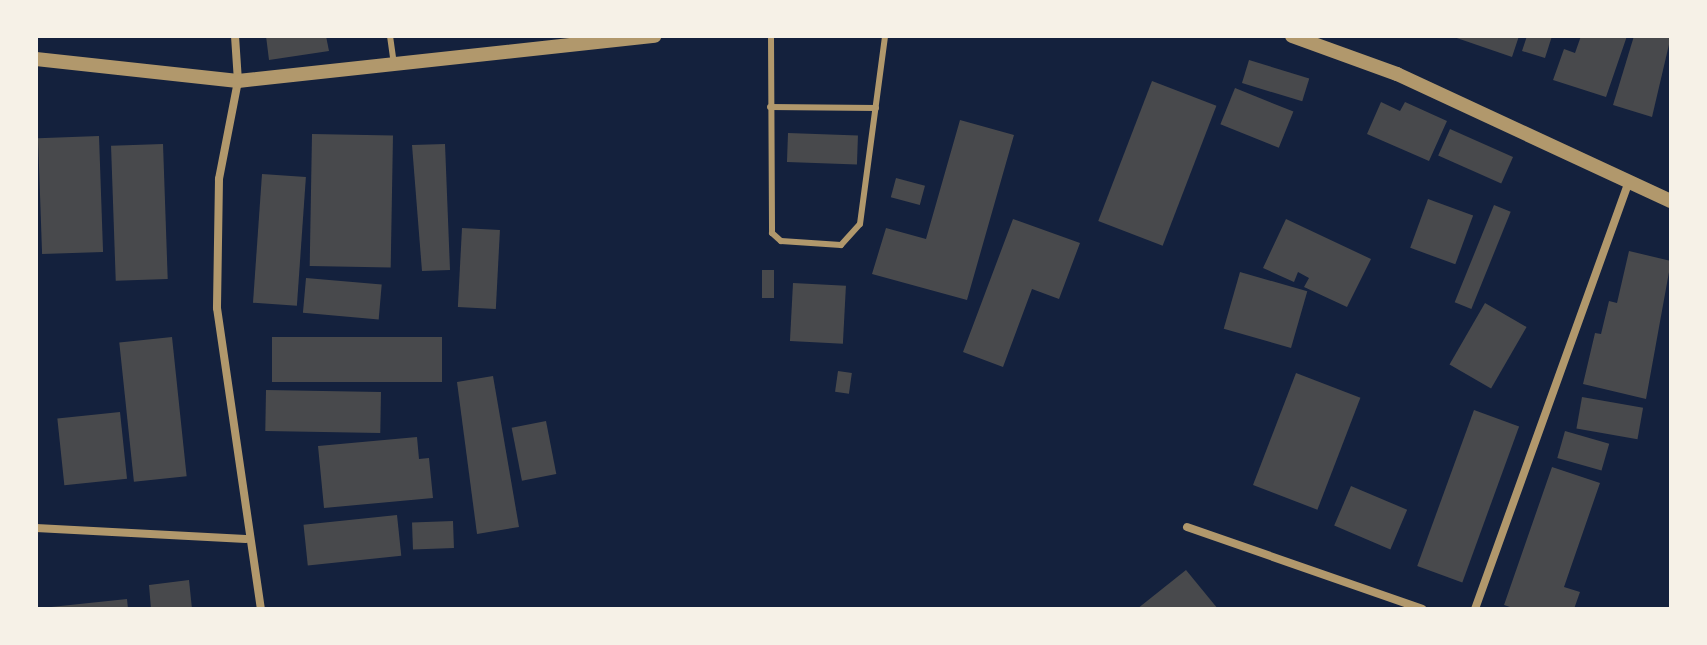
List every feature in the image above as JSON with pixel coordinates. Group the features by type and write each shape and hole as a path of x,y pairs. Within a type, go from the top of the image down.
{"street":[{"path":"235,36 238,81 219,179 217,308 246,539 261,609"},
{"path":"36,59 238,81 552,42 655,36"},
{"path":"1292,36 1397,74 1671,201"},
{"path":"1475,609 1629,181"},
{"path":"1187,527 1422,609"},
{"path":"36,528 246,539"}],"lane":[{"path":"390,36 394,64"},
{"path":"771,36 772,233 781,241 841,245 860,224 885,36"},
{"path":"770,107 876,108"}],"building":[{"path":"266,36 326,36 329,51 269,60"},
{"path":"1451,36 1519,36 1512,57"},
{"path":"1527,36 1552,36 1545,58 1522,51"},
{"path":"1581,36 1627,36 1606,97 1553,80 1564,49 1575,53"},
{"path":"1634,36 1671,36 1652,117 1613,105"},
{"path":"1249,60 1309,78 1302,101 1242,83"},
{"path":"1152,81 1216,106 1163,246 1098,221"},
{"path":"1235,88 1293,112 1279,148 1220,124"},
{"path":"1381,102 1400,111 1405,102 1447,121 1429,161 1367,134"},
{"path":"960,120 1014,135 967,300 872,274 886,228 926,239"},
{"path":"1450,129 1513,157 1501,184 1438,155"},
{"path":"788,133 858,135 857,164 787,162"},
{"path":"312,134 393,135 391,267 310,266"},
{"path":"99,136 103,252 42,254 38,138"},
{"path":"163,144 168,279 116,281 111,146"},
{"path":"445,144 450,270 422,271 412,145"},
{"path":"262,174 306,177 297,306 253,303"},
{"path":"896,178 925,186 920,205 891,197"},
{"path":"1428,199 1473,215 1455,264 1410,248"},
{"path":"1494,205 1511,212 1471,309 1455,302"},
{"path":"1013,219 1080,243 1059,299 1032,289 1003,367 963,352"},
{"path":"1286,219 1371,259 1347,307 1304,287 1309,278 1298,272 1294,282 1263,268"},
{"path":"462,228 500,230 496,309 458,307"},
{"path":"1629,251 1671,261 1646,399 1583,384 1595,333 1601,334 1609,301 1617,303"},
{"path":"762,270 774,270 774,298 762,298"},
{"path":"1240,272 1307,291 1291,348 1224,329"},
{"path":"306,278 382,285 379,319 303,313"},
{"path":"793,283 846,286 843,344 790,341"},
{"path":"1485,303 1527,327 1491,388 1450,364"},
{"path":"172,337 187,476 134,482 119,343"},
{"path":"272,337 442,337 442,382 272,382"},
{"path":"838,371 852,373 849,394 835,392"},
{"path":"1296,373 1360,398 1317,510 1253,485"},
{"path":"493,376 519,527 477,534 457,382"},
{"path":"266,390 381,392 380,433 265,431"},
{"path":"1582,397 1643,408 1638,439 1576,429"},
{"path":"1474,410 1519,426 1462,582 1417,566"},
{"path":"120,412 127,479 64,485 57,419"},
{"path":"546,421 556,474 522,481 512,428"},
{"path":"1565,431 1609,444 1602,471 1557,458"},
{"path":"417,437 419,459 429,458 433,498 324,508 318,446"},
{"path":"1552,467 1600,483 1564,587 1580,592 1574,609 1516,609 1504,605"},
{"path":"1351,486 1407,510 1390,549 1334,526"},
{"path":"397,515 401,556 308,566 304,525"},
{"path":"453,521 454,548 413,549 412,522"},
{"path":"1186,570 1218,609 1137,609"},
{"path":"189,580 192,609 151,609 149,585"},
{"path":"127,599 128,609 51,609 51,607"}]}
